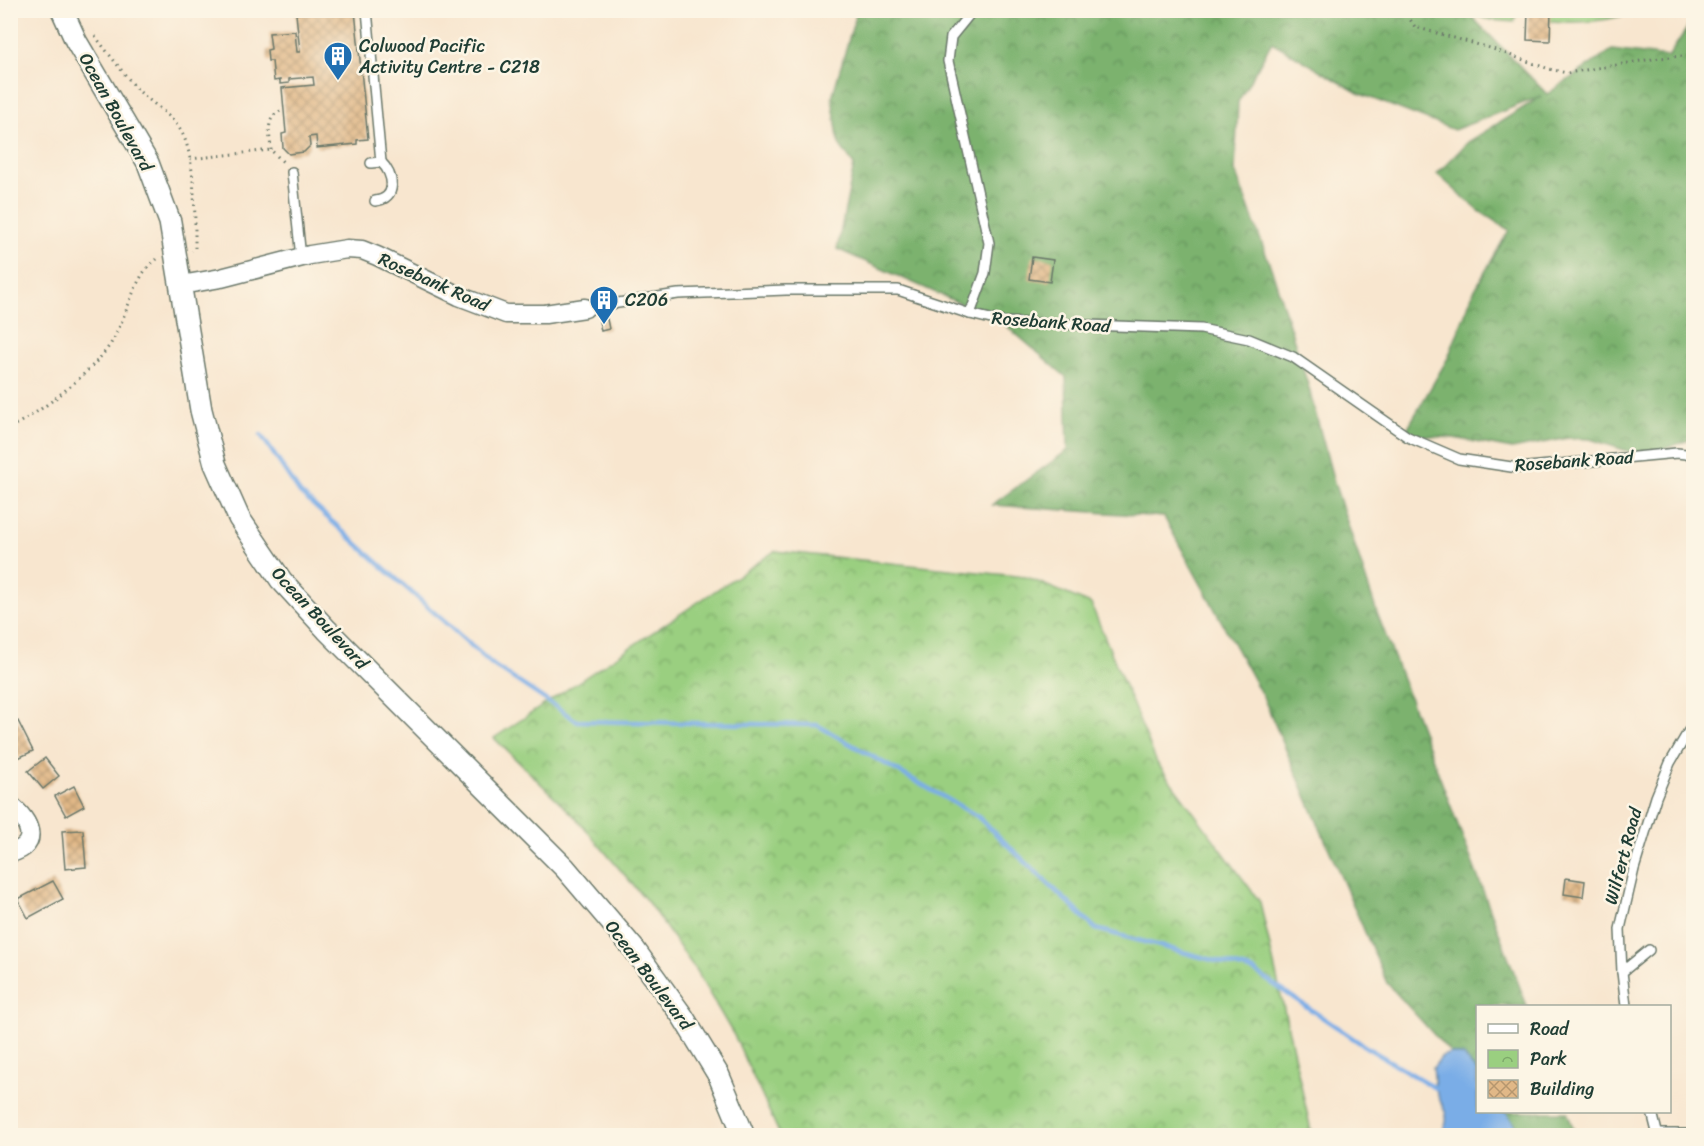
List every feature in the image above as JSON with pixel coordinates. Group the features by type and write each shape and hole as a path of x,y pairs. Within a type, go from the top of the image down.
{"street":[{"name":"Ocean Boulevard","path":"65,18 148,163 170,222 201,410 215,464 245,526 281,580 327,630 565,868 634,949 683,1017 719,1076 744,1136"},
{"name":"Rosebank Road","path":"181,285 259,270 301,258 347,249 362,250 459,296 506,314 545,314 585,308"},
{"path":"10,805 22,814 30,828 27,843 21,849 10,852"}],"lane":[{"path":"367,10 376,163 388,169 392,178 392,188 383,200 375,201"},
{"path":"970,314 985,273 989,243 948,61 951,37 973,10"},
{"path":"292,172 301,258"},
{"name":"Rosebank Road","path":"585,308 678,294 786,290 898,290 1002,322 1202,329 1250,339 1293,357 1408,437 1459,459 1518,468 1677,453 1694,455"},
{"name":"Wilfert Road","path":"1626,1005 1620,929 1634,869 1656,797 1670,763 1694,722"},
{"path":"1622,972 1649,950"},
{"path":"1652,1113 1658,1135 1689,1134"}],"path":[{"path":"1404,10 1415,27 1567,73 1659,58 1694,55"},
{"path":"10,427 45,405 97,361 112,341 145,271 158,257 190,253 195,249 190,159 180,129 139,91 84,21 65,18"},
{"path":"284,110 279,111 269,124 271,150 292,172"},
{"path":"190,159 271,150"}],"green space":[{"path":"1420,10 1430,14 1471,16 1547,94 1612,50 1668,57 1693,19 1693,439 1643,456 1590,439 1568,438 1512,449 1454,438 1404,434 1448,358 1473,293 1509,230 1479,211 1437,174 1468,142 1542,96 1454,130 1358,93 1272,42 1238,102 1235,171 1273,273 1308,385 1334,482 1376,610 1527,1005 1476,1005 1476,1081 1387,983 1264,699 1164,517 992,505 1068,450 1066,377 1002,322 837,249 854,165 839,144 832,97 857,11"},
{"path":"1457,11 1517,11 1514,22 1491,20"},
{"path":"1551,11 1636,11 1605,20 1573,22 1550,21"},
{"path":"775,551 1026,577 1091,604 1157,763 1260,902 1312,1135 780,1135 735,1037 695,969 647,901 575,817 494,738"},
{"path":"1504,1113 1567,1113 1576,1135 1515,1135"}],"water":[{"path":"1451,1053 1464,1056 1476,1071 1476,1113 1507,1113 1522,1135 1441,1135 1445,1127 1446,1115 1435,1087 1433,1068 1442,1056"}],"building":[{"name":"Colwood Pacific Activity Centre - C218","path":"317,10 355,11 368,139 357,140 357,144 317,148 316,136 309,137 310,146 304,152 289,154 283,148 282,134 286,133 282,88 314,85 313,77 289,79 289,83 280,84 280,80 274,81 272,61 268,61 267,50 271,49 269,33 295,31 297,52 300,52 296,14"},
{"path":"1528,10 1551,10 1550,41 1527,40"},
{"path":"1032,257 1053,260 1050,282 1029,279"},
{"name":"C206","path":"607,319 609,329 601,331 599,321"},
{"path":"18,721 33,751 14,760 10,753 10,725"},
{"path":"45,758 59,776 43,789 28,771"},
{"path":"74,786 84,806 66,816 55,796"},
{"path":"83,830 86,867 65,869 62,831"},
{"path":"1566,878 1585,881 1583,897 1564,894"},
{"path":"53,881 63,899 28,918 18,899"}],"waterway":[{"path":"261,435 300,493 493,665 577,721 817,725 977,816 1096,929 1254,971 1366,1047 1435,1088"}],"place":[{"name":"Colwood Pacific Activity Centre - C218","path":"338,82"},
{"name":"C206","path":"604,326"}]}
